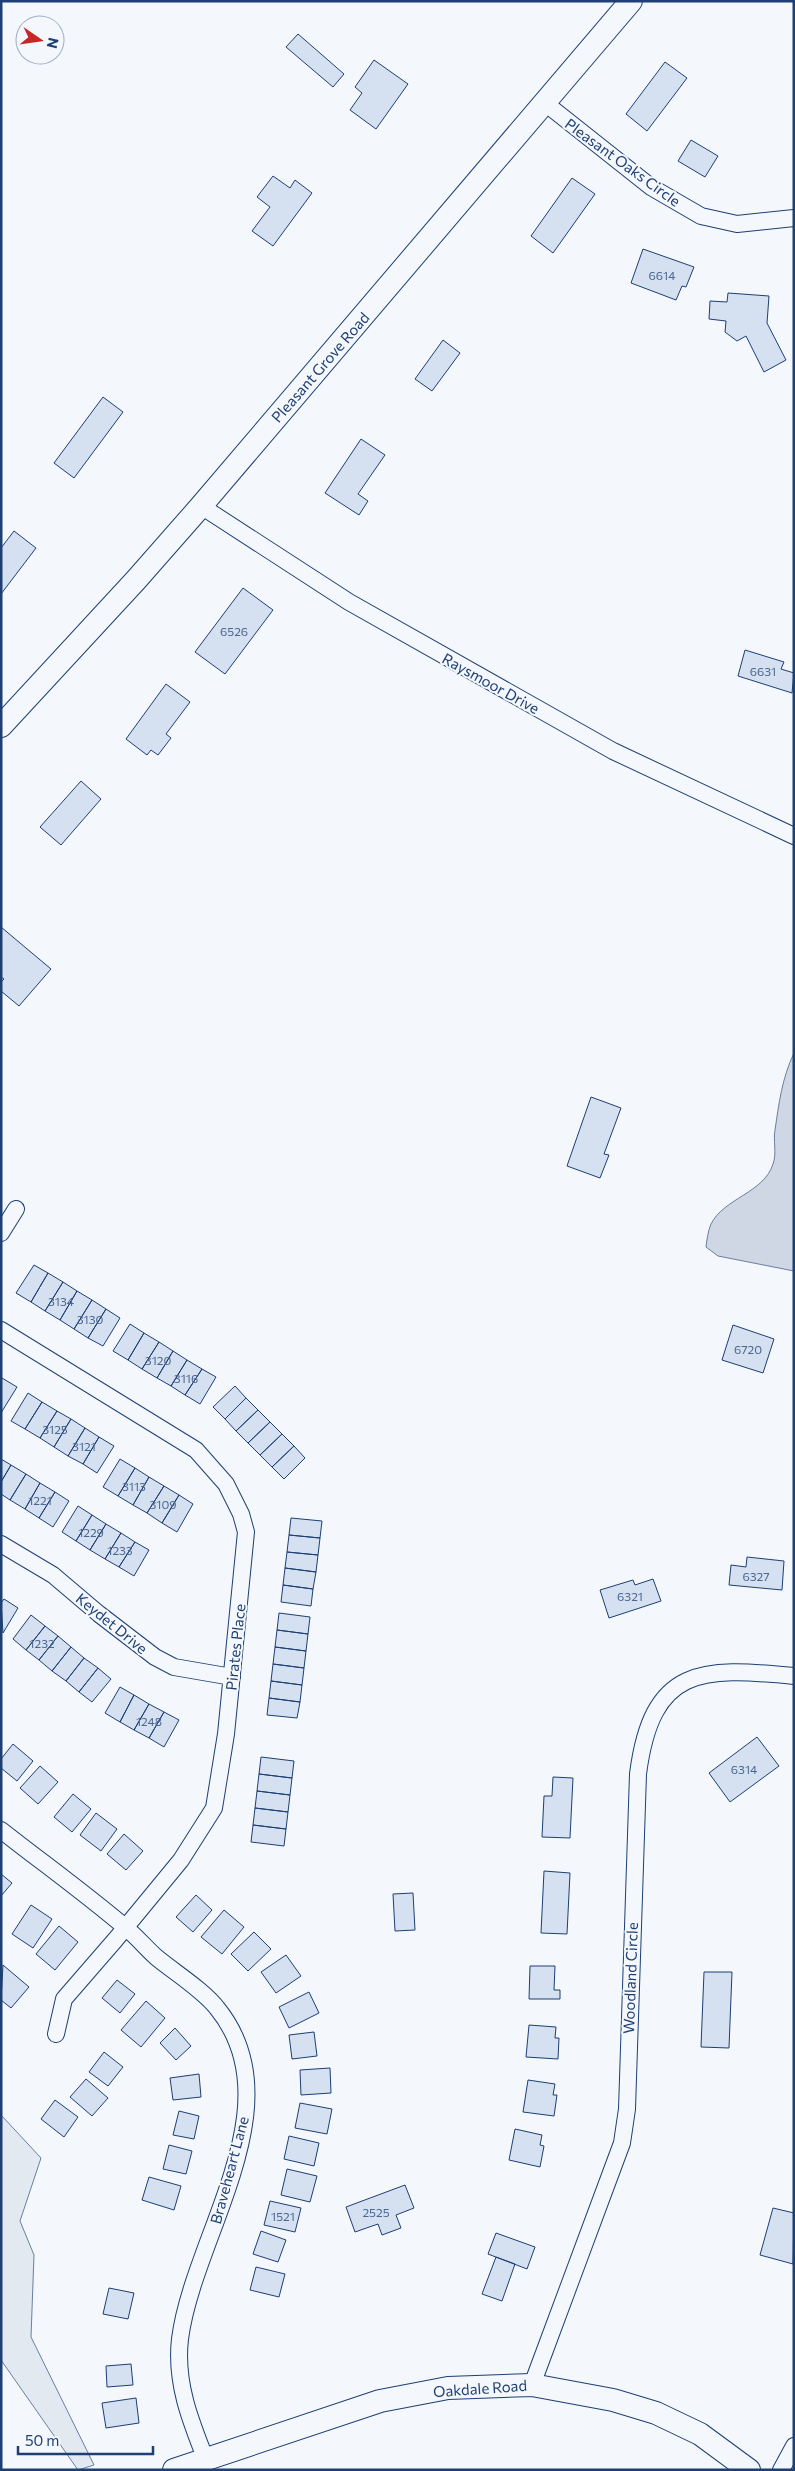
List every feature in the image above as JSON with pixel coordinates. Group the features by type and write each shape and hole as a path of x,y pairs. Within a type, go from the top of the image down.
{"street":[{"name":"Pleasant Grove Road","path":"1,726 136,580 201,506 631,1"},
{"name":"Pleasant Oaks Circle","path":"545,102 651,187 701,216 737,224 794,218"},
{"name":"Raysmoor Drive","path":"201,506 349,602 604,746 794,836"},
{"path":"1,1233 16,1209"},
{"name":"Pirates Place","path":"1,1330 196,1450 226,1484 241,1514 246,1532 226,1734 214,1808 181,1860 64,1998 56,2034"},
{"name":"Keydet Drive","path":"1,1544 53,1575 99,1614 155,1657 174,1668 232,1677"},
{"name":"Woodland Circle","path":"532,2385 622,2144 627,2109 638,1774 641,1749 648,1725 661,1703 675,1688 704,1673 726,1671 794,1676"},
{"name":"Braveheart Lane","path":"1,1830 125,1927 217,2007 236,2037 246,2075 246,2113 236,2158 183,2322 180,2339 180,2374 183,2395 206,2460"},
{"name":"Oakdale Road","path":"174,2470 380,2401 448,2388 532,2385 613,2400 656,2413 700,2434 749,2470"},
{"path":"781,2470 794,2446"}],"shaded area":[{"path":"794,1053 794,1271 718,1256 706,1247 711,1224 717,1215 761,1182 773,1164 780,1100 784,1081"},
{"path":"1,2115 41,2158 20,2221 34,2255 31,2337 94,2465 78,2470 1,2360"}],"building":[{"path":"298,34 344,74 333,87 286,47"},
{"path":"374,60 408,84 376,129 350,110 362,93 355,87"},
{"path":"665,62 687,78 647,131 626,114"},
{"path":"691,140 718,156 705,177 678,161"},
{"path":"273,176 290,188 295,180 312,193 273,246 252,231 270,207 257,197"},
{"path":"572,178 595,194 553,253 531,236"},
{"path":"643,249 694,267 686,287 682,286 676,300 631,283"},
{"path":"728,293 769,296 767,323 786,360 764,372 746,336 737,341 725,332 726,321 709,319 710,301 727,302"},
{"path":"443,340 460,353 432,391 415,379"},
{"path":"103,397 123,412 74,478 54,463"},
{"path":"361,439 385,455 358,494 368,501 359,515 325,493"},
{"path":"14,531 36,548 1,594 1,548"},
{"path":"243,588 273,610 225,674 195,652"},
{"path":"745,650 784,662 781,669 794,673 792,693 738,676"},
{"path":"166,684 190,702 166,734 171,738 158,755 151,750 147,755 126,739"},
{"path":"81,781 101,799 61,845 40,827"},
{"path":"1,927 51,969 19,1006 1,991 1,982 4,979 1,977"},
{"path":"591,1097 621,1108 604,1154 609,1155 600,1178 567,1166"},
{"path":"34,1265 48,1273 31,1302 16,1293"},
{"path":"48,1273 63,1282 45,1311 31,1302"},
{"path":"63,1282 77,1291 60,1320 45,1311"},
{"path":"77,1291 92,1300 74,1329 60,1320"},
{"path":"92,1300 106,1309 88,1338 74,1329"},
{"path":"106,1309 120,1318 103,1346 88,1338"},
{"path":"130,1324 144,1333 128,1360 113,1351"},
{"path":"733,1325 774,1339 763,1373 722,1360"},
{"path":"144,1333 159,1342 142,1369 128,1360"},
{"path":"159,1342 173,1351 157,1378 142,1369"},
{"path":"173,1351 187,1360 171,1386 157,1378"},
{"path":"187,1360 202,1369 185,1395 171,1386"},
{"path":"202,1369 216,1377 200,1404 185,1395"},
{"path":"2,1378 17,1387 1,1413 1,1380"},
{"path":"235,1386 246,1398 225,1419 213,1407"},
{"path":"28,1393 42,1402 25,1429 11,1421"},
{"path":"246,1398 258,1410 236,1431 225,1419"},
{"path":"42,1402 57,1411 40,1438 25,1429"},
{"path":"258,1410 270,1422 248,1443 236,1431"},
{"path":"57,1411 71,1419 54,1447 40,1438"},
{"path":"71,1419 85,1428 68,1456 54,1447"},
{"path":"270,1422 282,1434 260,1455 248,1443"},
{"path":"85,1428 99,1437 83,1464 68,1456"},
{"path":"282,1434 294,1446 272,1467 260,1455"},
{"path":"99,1437 114,1446 97,1473 83,1464"},
{"path":"294,1446 305,1458 284,1479 272,1467"},
{"path":"1,1459 11,1465 1,1482"},
{"path":"120,1459 135,1468 118,1496 103,1487"},
{"path":"11,1465 26,1474 10,1500 1,1494 1,1482"},
{"path":"135,1468 149,1477 133,1505 118,1496"},
{"path":"26,1474 40,1483 25,1509 10,1500"},
{"path":"149,1477 164,1486 147,1513 133,1505"},
{"path":"40,1483 55,1492 39,1518 25,1509"},
{"path":"164,1486 179,1495 162,1523 147,1513"},
{"path":"55,1492 69,1501 53,1527 39,1518"},
{"path":"179,1495 193,1504 177,1532 162,1523"},
{"path":"78,1506 92,1515 76,1541 62,1532"},
{"path":"92,1515 106,1524 90,1550 76,1541"},
{"path":"291,1518 322,1521 320,1538 289,1535"},
{"path":"106,1524 121,1533 105,1559 90,1550"},
{"path":"121,1533 135,1542 119,1567 105,1559"},
{"path":"289,1535 320,1538 318,1555 287,1552"},
{"path":"135,1542 149,1550 134,1576 119,1567"},
{"path":"287,1552 318,1555 316,1572 285,1568"},
{"path":"747,1557 784,1561 782,1590 729,1585 731,1565 746,1567"},
{"path":"285,1568 316,1572 313,1589 283,1585"},
{"path":"653,1579 661,1601 609,1618 600,1590 633,1580 635,1585"},
{"path":"283,1585 313,1589 311,1606 281,1602"},
{"path":"4,1599 18,1608 3,1633 1,1603"},
{"path":"279,1613 310,1617 308,1634 277,1630"},
{"path":"31,1615 45,1626 26,1650 13,1639"},
{"path":"45,1626 58,1636 39,1660 26,1650"},
{"path":"277,1630 308,1634 306,1651 275,1647"},
{"path":"58,1636 71,1647 52,1671 39,1660"},
{"path":"71,1647 84,1658 66,1681 52,1671"},
{"path":"275,1647 306,1651 304,1668 273,1664"},
{"path":"84,1658 98,1668 79,1692 66,1681"},
{"path":"273,1664 304,1668 302,1685 271,1681"},
{"path":"98,1668 111,1679 92,1702 79,1692"},
{"path":"271,1681 302,1685 300,1702 269,1698"},
{"path":"120,1687 134,1695 120,1722 105,1713"},
{"path":"134,1695 149,1704 134,1730 120,1722"},
{"path":"269,1698 300,1702 297,1718 267,1715"},
{"path":"149,1704 164,1712 149,1738 134,1730"},
{"path":"164,1712 179,1720 164,1747 149,1738"},
{"path":"757,1737 779,1766 730,1802 709,1773"},
{"path":"13,1744 33,1761 17,1781 1,1768 1,1759"},
{"path":"261,1757 294,1761 292,1778 259,1774"},
{"path":"40,1766 58,1782 38,1804 20,1788"},
{"path":"259,1774 292,1778 290,1795 257,1791"},
{"path":"553,1777 573,1778 570,1838 542,1837 544,1796 552,1796"},
{"path":"257,1791 290,1795 288,1812 255,1808"},
{"path":"73,1794 91,1809 72,1832 54,1817"},
{"path":"255,1808 288,1812 286,1829 253,1825"},
{"path":"96,1813 117,1829 101,1851 80,1835"},
{"path":"253,1825 286,1829 284,1846 251,1842"},
{"path":"124,1834 143,1851 126,1870 107,1854"},
{"path":"544,1871 570,1873 567,1934 541,1933"},
{"path":"1,1874 12,1883 1,1896"},
{"path":"413,1893 415,1930 395,1931 393,1894"},
{"path":"196,1895 212,1910 193,1932 176,1917"},
{"path":"31,1905 52,1919 33,1948 12,1934"},
{"path":"224,1910 244,1927 222,1954 201,1937"},
{"path":"59,1926 78,1942 55,1970 36,1954"},
{"path":"254,1932 271,1949 248,1971 231,1954"},
{"path":"286,1955 301,1976 276,1993 261,1972"},
{"path":"3,1965 29,1987 11,2008 1,2000"},
{"path":"530,1966 555,1966 554,1990 560,1990 560,1999 529,1999"},
{"path":"704,1972 732,1972 729,2048 701,2047"},
{"path":"117,1980 135,1994 120,2013 102,1998"},
{"path":"309,1992 319,2013 289,2028 279,2007"},
{"path":"146,2001 165,2018 141,2047 121,2030"},
{"path":"529,2025 556,2027 555,2038 559,2038 558,2059 526,2057"},
{"path":"175,2028 191,2046 176,2060 160,2043"},
{"path":"314,2032 317,2056 292,2059 289,2035"},
{"path":"104,2052 123,2067 108,2086 89,2072"},
{"path":"330,2068 331,2093 301,2095 300,2070"},
{"path":"199,2074 201,2097 173,2100 170,2078"},
{"path":"86,2079 108,2098 92,2116 70,2097"},
{"path":"528,2080 555,2084 553,2095 557,2095 554,2116 523,2112"},
{"path":"55,2100 78,2117 64,2137 41,2119"},
{"path":"300,2103 332,2109 327,2134 295,2128"},
{"path":"179,2111 199,2116 194,2139 173,2135"},
{"path":"515,2129 542,2135 540,2145 544,2146 540,2167 509,2160"},
{"path":"289,2136 319,2143 314,2166 284,2159"},
{"path":"169,2145 192,2151 186,2174 163,2169"},
{"path":"287,2169 317,2176 310,2202 281,2195"},
{"path":"149,2177 181,2186 174,2210 142,2200"},
{"path":"405,2185 414,2208 396,2215 401,2228 382,2235 378,2224 355,2232 346,2207"},
{"path":"270,2201 301,2208 295,2232 264,2225"},
{"path":"773,2208 794,2213 793,2264 760,2255"},
{"path":"261,2231 286,2240 278,2262 253,2254"},
{"path":"496,2233 535,2247 527,2269 488,2254"},
{"path":"496,2257 515,2264 502,2301 482,2294"},
{"path":"256,2267 285,2274 279,2297 250,2290"},
{"path":"109,2288 134,2293 128,2319 103,2314"},
{"path":"131,2364 133,2385 107,2387 106,2366"},
{"path":"136,2398 139,2423 106,2428 102,2403"}]}
